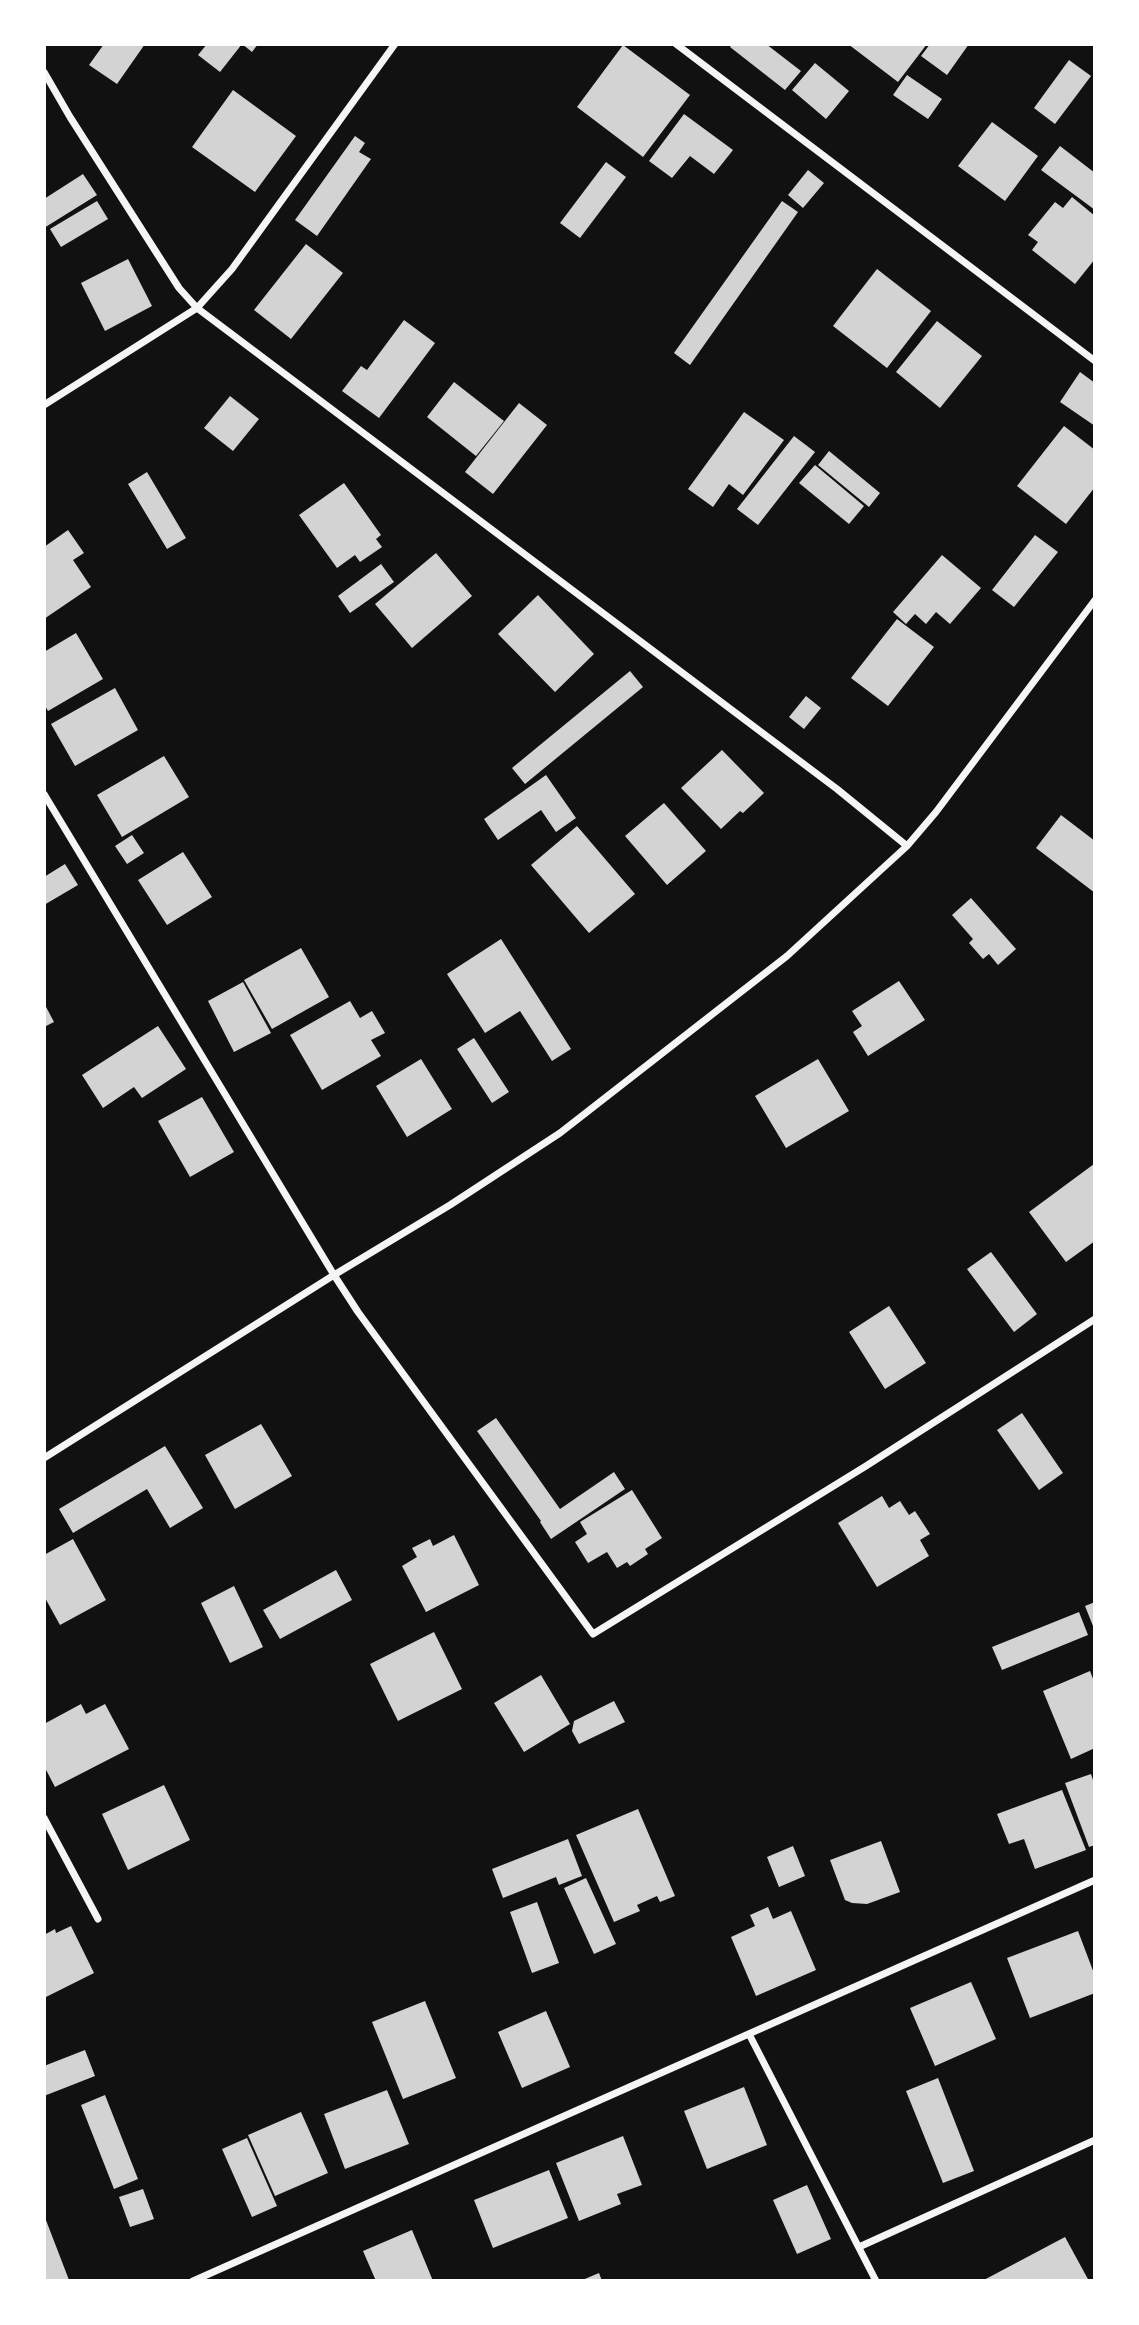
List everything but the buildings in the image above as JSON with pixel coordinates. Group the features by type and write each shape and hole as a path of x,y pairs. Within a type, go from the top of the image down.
{"street":[{"path":"44,405 197,308 232,269 395,44"},
{"path":"676,44 1095,361"},
{"path":"44,72 179,288 197,308 837,789 907,846"},
{"path":"44,1458 450,1205 560,1133 787,957 907,846 936,812 1095,600"},
{"path":"44,794 358,1312 593,1634 866,1465 1095,1318"},
{"path":"44,1818 98,1919"},
{"path":"193,2281 1095,1880"},
{"path":"749,2034 876,2281"},
{"path":"859,2247 1095,2140"}]}
